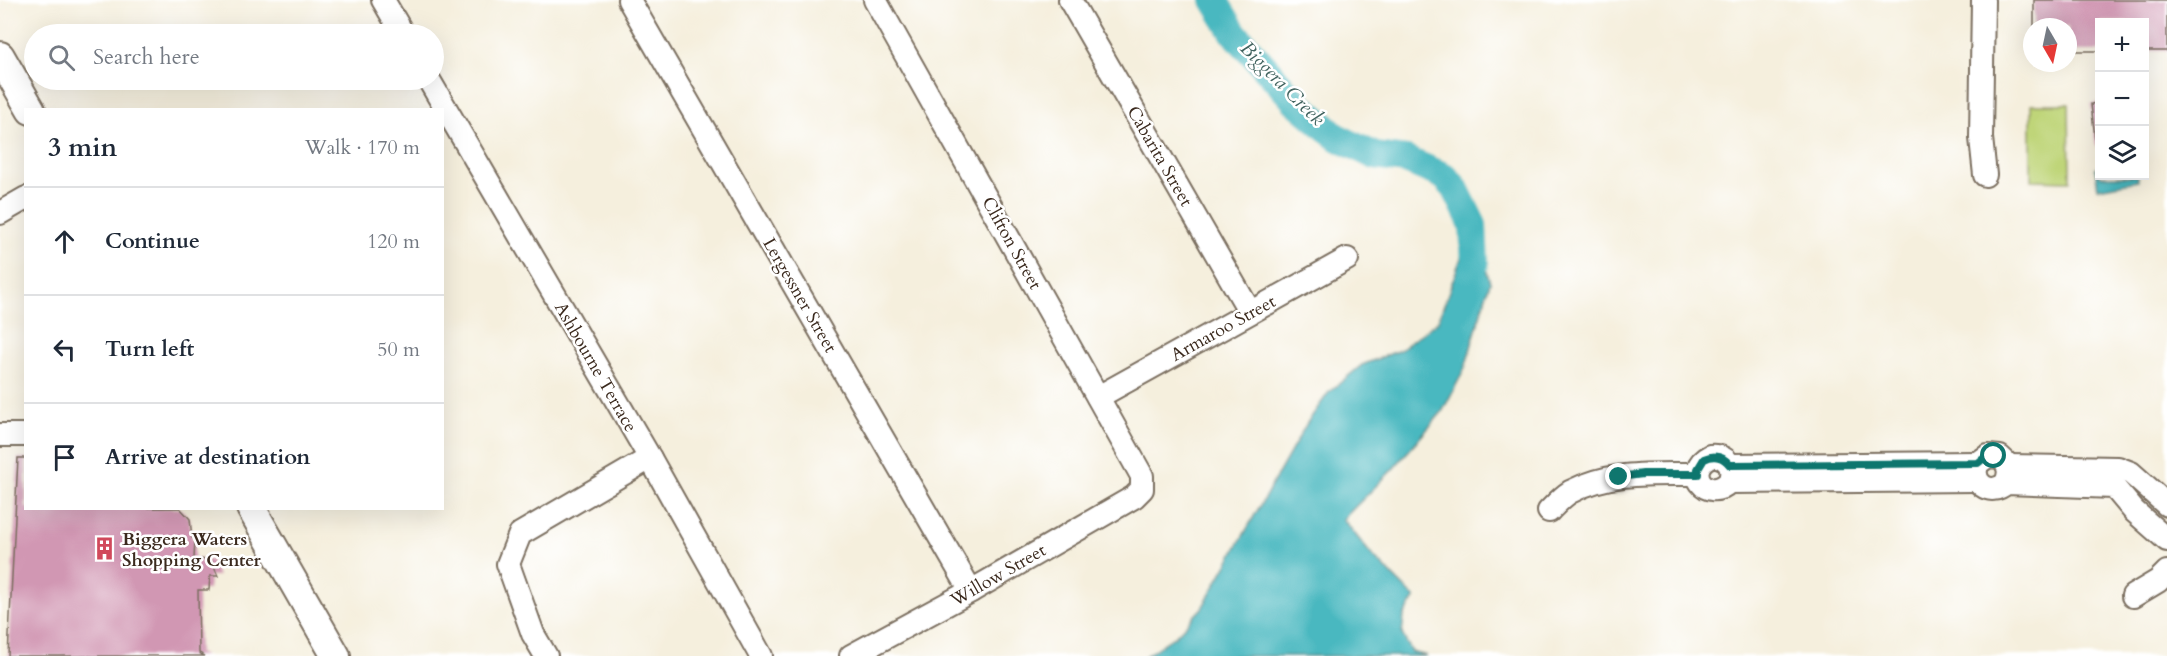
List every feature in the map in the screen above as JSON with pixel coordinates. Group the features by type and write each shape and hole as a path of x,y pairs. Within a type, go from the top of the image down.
{"main road":[{"path":"0,56 30,108"},
{"path":"0,89 24,126"},
{"path":"252,510 336,656"}],"street":[{"path":"383,0 397,24"},
{"name":"Lergessner Street","path":"629,0 971,591"},
{"name":"Clifton Street","path":"875,0 1142,476 1142,489"},
{"name":"Cabarita Street","path":"1070,0 1250,312"},
{"path":"1983,0 1981,138 1985,175"},
{"name":"Ashbourne Terrace","path":"435,90 650,458 761,656"},
{"path":"0,213 24,199"},
{"name":"Armaroo Street","path":"1098,397 1347,259"},
{"path":"0,435 24,435"},
{"path":"1549,511 1567,494 1592,482 1643,474 1698,474 1703,485 1713,490 1719,489 1730,474 1977,471 1983,459 1994,456 2000,457 2007,474"},
{"path":"546,656 533,634 508,564 520,534 650,458"},
{"path":"2007,474 2118,468 2131,472 2167,505"},
{"path":"2007,474 2114,487 2134,511 2167,540"},
{"name":"Willow Street","path":"851,656 971,591 1134,497 1142,489"},
{"path":"2133,596 2158,581 2167,572"}],"green space":[{"path":"2031,104 2069,104 2070,181 2031,180"}],"water":[{"path":"2097,180 2138,181 2098,188"},
{"path":"1473,225 1490,282 1465,368 1442,412 1393,469 1343,519 1370,553 1415,598 1404,616 1402,634 1412,652 1427,656 1145,656 1175,636 1202,608 1307,423 1329,392 1362,365 1400,350 1438,321"}],"building":[{"path":"2034,0 2167,0 2167,51 2149,51 2149,18 2095,18 2095,51 2077,51 2077,18 2034,18"},
{"path":"2095,103 2095,138 2091,104"},
{"name":"Biggera Waters Shopping Center","path":"18,458 24,458 24,510 182,510 190,519 192,538 195,539 194,559 211,560 218,576 210,576 209,590 198,590 199,653 205,656 8,656"}],"waterway":[{"name":"Biggera Creek","path":"1214,0 1234,33 1295,101 1337,137 1375,156 1406,160 1444,176 1455,188 1473,225 1475,264"}],"place":[{"name":"Biggera Waters Shopping Center","path":"104,549"}],"route":[{"path":"1619,477 1643,474 1698,474 1700,463 1710,456 1722,457 1730,465 1978,463 1988,456 1994,456"}]}
